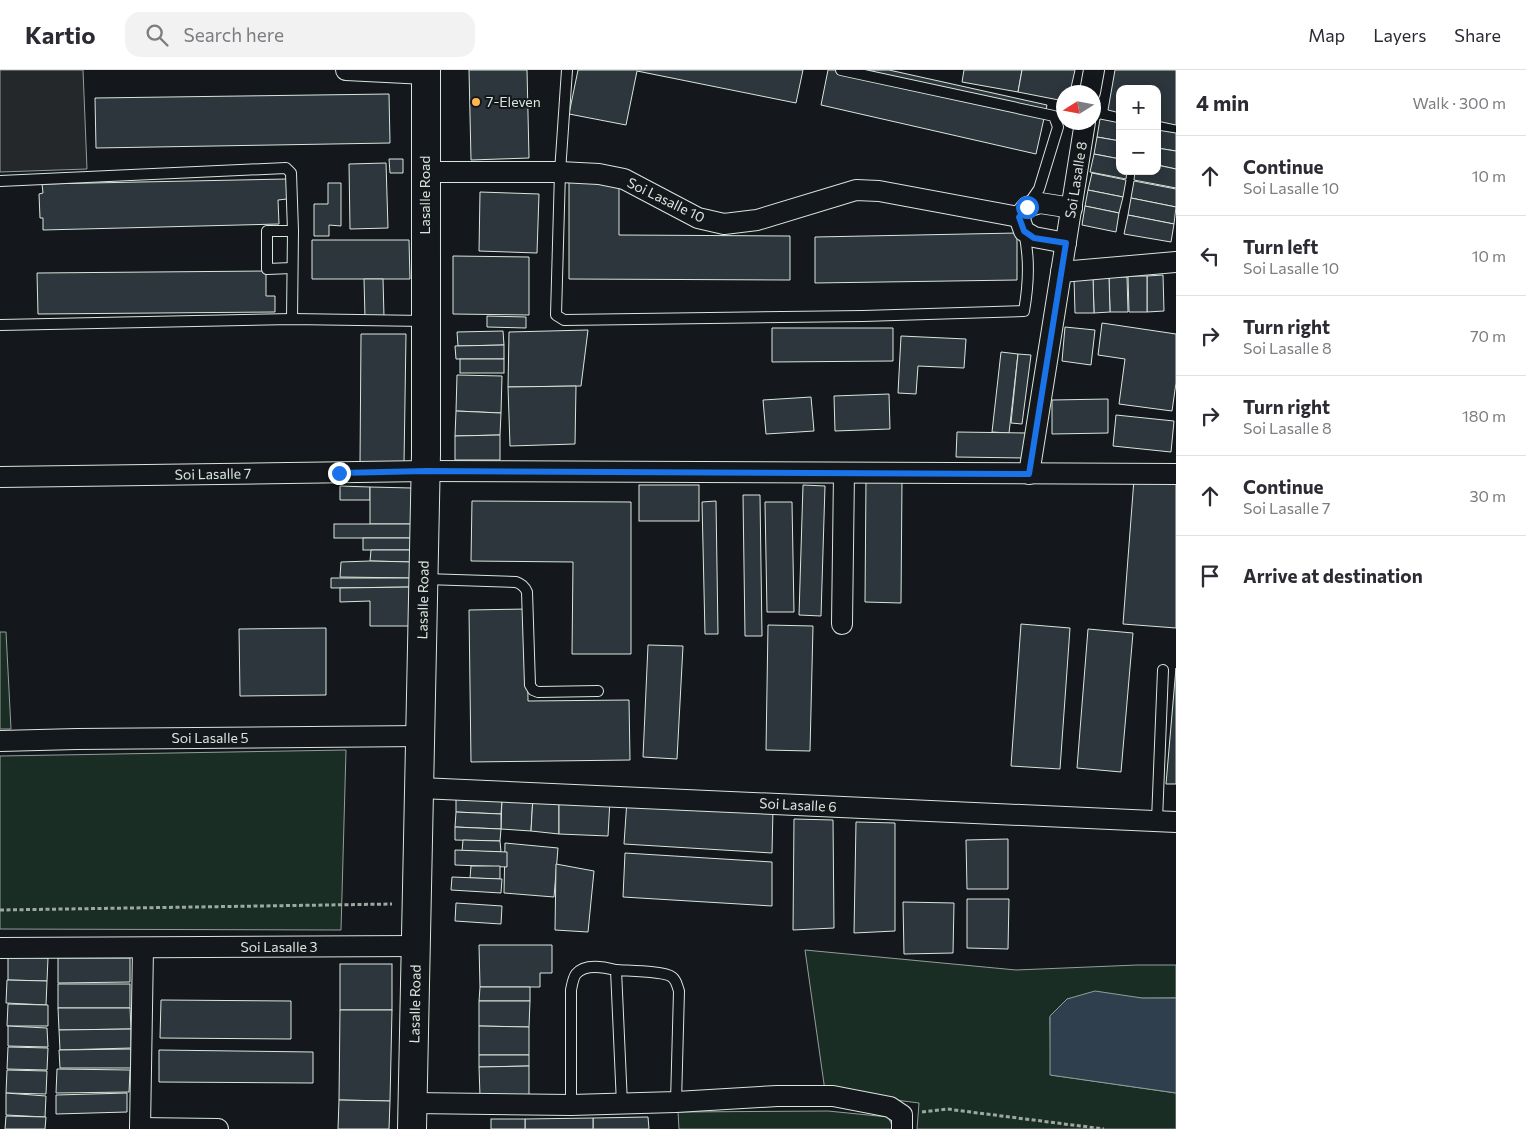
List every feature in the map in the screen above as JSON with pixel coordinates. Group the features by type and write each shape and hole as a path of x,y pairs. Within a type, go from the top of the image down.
{"street":[{"path":"346,70 426,72"},
{"path":"1091,85 1094,70"},
{"name":"Lasalle Road","path":"413,1116 426,471 426,72"},
{"name":"Soi Lasalle 8","path":"1029,474 1084,130"},
{"name":"Soi Lasalle 10","path":"425,172 560,172 599,174 624,179 698,218 724,224 758,220 856,190 878,190 1023,218"},
{"name":"Soi Lasalle 10","path":"1023,218 1040,203 1072,208"},
{"name":"Soi Lasalle 10","path":"1023,218 1034,238 1066,243"},
{"path":"1061,272 1176,262"},
{"path":"426,471 1176,474"},
{"name":"Soi Lasalle 7","path":"0,477 426,471"},
{"path":"842,624 844,473"},
{"name":"Soi Lasalle 5","path":"0,741 421,736"},
{"name":"Soi Lasalle 6","path":"420,788 1167,821"},
{"name":"Soi Lasalle 3","path":"0,948 416,946"},
{"path":"142,948 140,1128 218,1129"},
{"path":"413,1116 571,1105 676,1102 777,1096 833,1096 890,1107 902,1122"}],"lane":[{"path":"567,70 560,172 556,315 564,320 863,316 1024,311 1028,290 1028,253 1023,218 1039,189 1058,127 1054,116 841,70"},
{"path":"0,181 286,168 291,173 293,231 292,319"},
{"path":"292,268 267,270 268,231 293,231"},
{"path":"0,325 292,319 426,321"},
{"path":"424,579 516,582 521,584 527,592 530,685 533,690 538,692 598,691"},
{"path":"1163,670 1167,821"},
{"path":"571,1105 571,990 575,975 582,969 604,967 616,970 662,974 670,976 676,981 679,991 676,1102"},
{"path":"616,970 622,1104"}],"path":[{"path":"0,910 417,904"},
{"path":"902,1122 947,1109 1104,1129"}],"green space":[{"path":"0,632 6,632 11,729 0,729"},
{"path":"346,750 341,930 0,929 0,756"},
{"path":"805,950 1016,970 1176,965 1176,998 1067,999 1050,1017 1051,1075 1176,1093 1176,1129 917,1129 919,1103 825,1091"},
{"path":"828,1111 888,1117 894,1129 679,1129 678,1112"}],"shaded area":[{"path":"0,70 83,70 87,169 0,172"}],"water":[{"path":"1095,991 1142,998 1176,998 1176,1093 1050,1075 1050,1016 1067,999"}],"building":[{"path":"469,70 527,70 529,158 471,160"},
{"path":"578,70 803,70 796,103 637,71 626,125 569,114"},
{"path":"828,70 889,70 1047,105 1036,154 821,105"},
{"path":"964,70 1022,70 1018,92 962,82"},
{"path":"1022,70 1075,70 1072,85 1056,85 1056,99 1018,92"},
{"path":"1115,70 1176,70 1176,125 1161,122 1161,85 1116,85 1116,112 1108,110"},
{"path":"389,94 390,143 96,148 95,98"},
{"path":"1101,119 1116,122 1116,140 1097,137 1098,130 1101,130"},
{"path":"1161,131 1176,133 1176,151 1161,149"},
{"path":"1097,137 1116,140 1116,158 1094,154"},
{"path":"1161,149 1176,151 1176,169 1161,166"},
{"path":"1094,154 1116,158 1116,175 1126,175 1126,179 1090,172"},
{"path":"389,159 403,159 403,173 390,173"},
{"path":"386,163 388,228 350,229 349,164"},
{"path":"1161,166 1176,169 1176,188 1134,180 1135,175 1161,175"},
{"path":"1092,173 1126,180 1123,197 1088,190"},
{"path":"287,179 287,199 278,200 279,224 43,230 43,218 40,218 39,194 43,193 42,184"},
{"path":"569,181 619,181 619,235 790,236 790,280 569,279"},
{"path":"1134,181 1176,189 1176,207 1131,198"},
{"path":"328,183 341,183 341,226 329,225 329,236 314,236 314,204 328,204"},
{"path":"1088,190 1123,197 1119,213 1085,206"},
{"path":"480,192 539,194 537,253 479,251"},
{"path":"1131,198 1176,207 1174,224 1128,215"},
{"path":"1085,206 1119,213 1116,232 1082,225"},
{"path":"1128,215 1174,224 1171,242 1124,234"},
{"path":"1017,233 1017,280 815,283 815,237"},
{"path":"312,240 409,240 410,279 312,279"},
{"path":"453,256 529,257 529,315 453,314"},
{"path":"266,271 266,296 275,296 275,312 38,314 37,273"},
{"path":"1163,275 1164,311 1147,312 1147,276"},
{"path":"1128,276 1147,276 1147,312 1129,312"},
{"path":"1109,277 1127,277 1128,312 1110,312"},
{"path":"1109,277 1110,312 1094,313 1093,278"},
{"path":"1074,278 1093,278 1094,313 1075,313"},
{"path":"364,279 383,279 384,317 365,318"},
{"path":"487,316 526,317 526,328 487,327"},
{"path":"1102,323 1176,334 1176,383 1172,411 1119,404 1125,359 1098,355"},
{"path":"1065,327 1095,330 1091,365 1062,361"},
{"path":"772,328 893,328 893,361 772,362"},
{"path":"588,330 581,386 508,387 509,332"},
{"path":"503,331 504,345 458,346 457,332"},
{"path":"361,334 406,334 404,464 360,464"},
{"path":"901,336 966,339 964,368 918,366 916,394 898,393"},
{"path":"504,345 504,359 456,359 455,346"},
{"path":"1001,352 1018,354 1009,433 992,432"},
{"path":"1018,354 1031,355 1022,424 1011,423"},
{"path":"460,359 504,359 504,373 460,373"},
{"path":"457,375 502,376 501,413 456,411"},
{"path":"576,386 575,444 510,446 508,387"},
{"path":"889,394 890,429 835,431 834,396"},
{"path":"811,397 814,431 766,434 763,400"},
{"path":"1108,399 1108,433 1052,434 1052,400"},
{"path":"456,411 501,413 500,435 455,436"},
{"path":"1116,415 1174,421 1171,452 1113,446"},
{"path":"957,432 1026,433 1025,458 956,457"},
{"path":"500,435 500,460 455,460 455,436"},
{"path":"866,479 902,480 901,603 865,602"},
{"path":"1134,479 1176,483 1176,628 1123,624"},
{"path":"639,485 699,485 699,521 639,521"},
{"path":"803,485 825,486 821,616 799,615"},
{"path":"340,486 370,487 370,500 340,500"},
{"path":"370,487 412,488 412,524 370,524"},
{"path":"743,495 760,495 762,636 745,636"},
{"path":"472,501 631,502 631,654 572,654 573,562 471,561"},
{"path":"716,501 718,634 705,634 702,502"},
{"path":"765,502 792,502 794,612 767,612"},
{"path":"334,524 412,524 412,538 334,538"},
{"path":"363,538 412,538 412,550 363,550"},
{"path":"371,550 412,550 413,562 370,561"},
{"path":"341,562 413,562 413,578 340,577"},
{"path":"331,578 413,578 412,587 331,588"},
{"path":"412,587 413,626 370,626 370,601 340,602 340,588"},
{"path":"527,609 528,701 629,700 630,760 471,762 469,610"},
{"path":"1021,624 1070,628 1060,769 1011,766"},
{"path":"768,625 813,626 810,751 766,750"},
{"path":"326,628 326,695 240,696 239,629"},
{"path":"1088,629 1133,633 1121,772 1077,768"},
{"path":"648,645 683,646 677,759 643,757"},
{"path":"1176,668 1176,784 1166,784"},
{"path":"502,795 533,796 531,831 501,829"},
{"path":"533,796 559,797 559,834 531,831"},
{"path":"559,797 610,799 608,836 559,834"},
{"path":"456,799 502,800 501,814 456,812"},
{"path":"627,800 773,808 772,853 624,844"},
{"path":"456,812 501,814 501,829 455,827"},
{"path":"794,819 833,820 834,928 793,930"},
{"path":"856,822 895,823 895,931 854,933"},
{"path":"455,827 501,829 500,841 455,840"},
{"path":"1008,839 1008,889 967,889 966,840"},
{"path":"463,840 500,841 501,852 462,851"},
{"path":"505,843 558,848 554,897 504,893"},
{"path":"455,850 507,852 507,867 455,865"},
{"path":"625,853 772,862 772,906 623,897"},
{"path":"556,864 594,871 588,932 555,930"},
{"path":"471,866 500,866 500,879 470,878"},
{"path":"452,877 502,879 501,893 451,890"},
{"path":"967,899 1009,899 1008,949 967,948"},
{"path":"903,902 954,903 953,953 904,954"},
{"path":"456,903 502,906 501,924 455,921"},
{"path":"479,945 552,945 552,973 540,973 540,987 480,987"},
{"path":"8,957 48,958 47,981 8,980"},
{"path":"58,958 130,958 130,982 58,983"},
{"path":"340,964 392,964 392,1010 340,1010"},
{"path":"7,980 47,981 46,1005 6,1003"},
{"path":"58,984 130,984 130,1008 58,1008"},
{"path":"480,987 530,987 530,1001 479,1001"},
{"path":"161,1000 291,1001 291,1039 160,1038"},
{"path":"479,1001 530,1001 529,1027 479,1026"},
{"path":"8,1004 48,1005 48,1026 7,1026"},
{"path":"58,1008 130,1008 131,1029 59,1030"},
{"path":"340,1010 392,1010 390,1101 339,1100"},
{"path":"8,1026 47,1028 48,1047 8,1046"},
{"path":"479,1026 529,1027 529,1055 479,1055"},
{"path":"131,1029 131,1048 60,1050 59,1030"},
{"path":"8,1047 48,1048 47,1070 7,1069"},
{"path":"131,1049 131,1068 60,1068 59,1050"},
{"path":"159,1050 313,1052 313,1083 159,1082"},
{"path":"479,1055 529,1055 529,1066 479,1067"},
{"path":"529,1066 529,1095 480,1096 479,1067"},
{"path":"57,1069 130,1070 129,1092 56,1093"},
{"path":"7,1070 47,1071 46,1094 6,1093"},
{"path":"6,1093 46,1096 45,1117 6,1115"},
{"path":"127,1093 127,1112 56,1114 56,1095"},
{"path":"339,1100 390,1101 389,1129 338,1129"},
{"path":"6,1116 46,1117 45,1129 5,1129"},
{"path":"648,1117 649,1129 593,1129 593,1118"},
{"path":"593,1118 593,1129 525,1129 525,1119"},
{"path":"491,1119 525,1119 525,1129 491,1129"}],"place":[{"name":"7-Eleven","path":"476,102"}],"route":[{"path":"339,473 426,471 1029,474 1066,243 1034,238 1024,231 1019,217 1027,207"}]}
